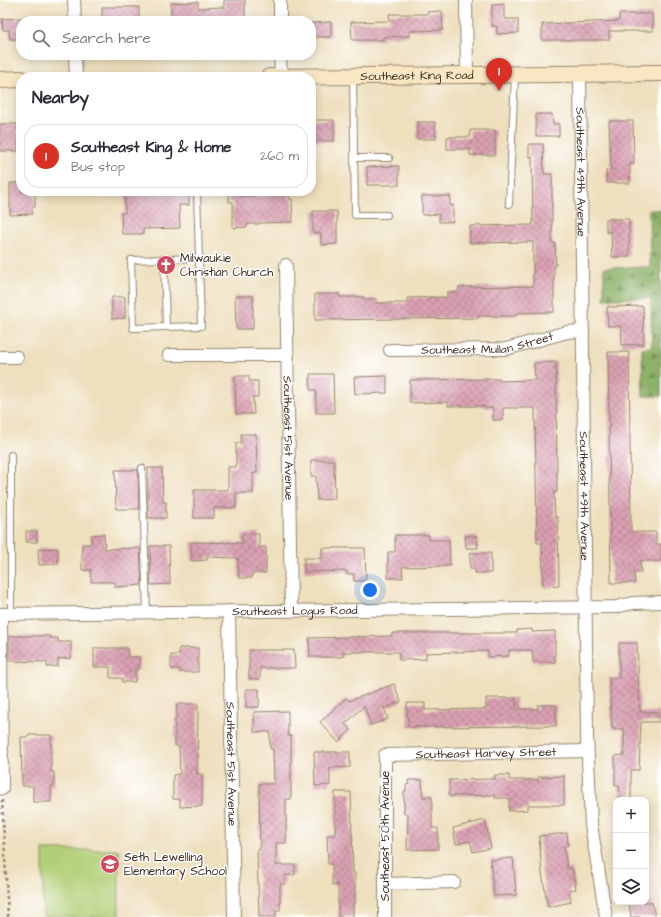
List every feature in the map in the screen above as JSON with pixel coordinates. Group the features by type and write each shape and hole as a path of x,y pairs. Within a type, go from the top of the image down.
{"main road":[{"name":"Southeast King Road","path":"316,77 661,73"},
{"path":"0,80 16,79"}],"street":[{"path":"74,0 75,16"},
{"path":"280,0 280,16"},
{"path":"466,0 467,75"},
{"path":"75,60 76,72"},
{"path":"280,60 281,72"},
{"name":"Southeast 49th Avenue","path":"580,74 584,331 587,751 591,825 606,917"},
{"name":"Southeast 51st Avenue","path":"286,265 291,610"},
{"name":"Southeast Mullan Street","path":"390,350 506,349 567,332 584,331"},
{"path":"169,355 288,355"},
{"path":"0,358 17,357"},
{"name":"Southeast Logus Road","path":"4,614 616,607 633,603 661,602"},
{"name":"Southeast 51st Avenue","path":"229,611 234,917"},
{"path":"2,789 4,614"},
{"name":"Southeast Harvey Street","path":"385,755 587,751"},
{"name":"Southeast 50th Avenue","path":"384,917 385,755"},
{"path":"385,884 454,882"}],"lane":[{"path":"509,204 515,75"},
{"path":"353,76 355,215 387,215"},
{"path":"354,158 389,158"},
{"path":"198,196 199,258 200,326 133,328 131,260 199,258"},
{"path":"164,259 166,327"},
{"path":"4,614 11,454"},
{"path":"142,468 147,612"}],"path":[{"path":"2,789 8,917"}],"green space":[{"path":"649,210 661,210 661,396 643,396 642,348 652,347 651,298 604,299 604,268 650,267"},
{"path":"43,850 119,850 119,917 43,917"}],"building":[{"path":"224,0 245,0 245,16 171,16 171,3 198,2 198,8 224,7"},
{"path":"504,4 504,19 518,19 518,33 497,34 497,26 492,26 492,5"},
{"path":"102,7 139,7 139,16 102,16"},
{"path":"442,11 443,30 409,31 409,36 383,37 383,40 352,40 351,22 390,21 389,14 427,14 427,12"},
{"path":"619,14 652,14 653,31 609,31 609,40 542,40 542,24 619,21"},
{"path":"16,18 16,39 10,39 9,30 3,30 2,19"},
{"path":"331,22 331,37 316,37 316,23"},
{"path":"536,114 552,114 553,124 559,124 559,136 536,136"},
{"path":"316,120 334,120 334,141 316,141"},
{"path":"609,121 633,121 634,164 630,164 630,183 607,183 606,170 611,170"},
{"path":"417,122 435,122 436,139 417,139"},
{"path":"0,124 16,124 16,151 0,151"},
{"path":"470,130 495,130 495,155 470,155 470,149 447,149 447,137 470,137"},
{"path":"529,144 543,144 544,174 552,174 552,243 555,243 556,265 554,265 554,312 516,313 516,316 478,316 478,318 315,320 315,294 339,294 339,297 364,297 364,299 376,299 376,303 407,303 407,298 447,297 447,292 458,292 459,287 533,286 533,242 470,243 470,226 533,225 532,156 529,157"},
{"path":"399,166 399,185 367,185 367,167"},
{"path":"10,183 16,183 16,196 35,196 35,207 32,207 32,214 10,215"},
{"path":"125,196 189,196 189,205 179,205 180,228 143,229 143,234 122,234 121,213 125,213"},
{"path":"229,196 289,196 289,199 292,199 293,222 247,224 247,227 233,228 233,202 229,202"},
{"path":"422,196 450,196 450,206 453,205 453,222 439,222 439,214 422,215"},
{"path":"313,211 337,211 337,244 321,245 321,233 313,233"},
{"path":"606,219 629,219 629,257 612,257 611,232 606,232"},
{"path":"235,296 253,296 253,329 236,329"},
{"path":"112,297 125,297 125,318 112,319"},
{"path":"643,306 644,344 622,345 621,326 608,326 607,307"},
{"path":"608,352 629,352 631,532 656,532 656,544 661,544 661,561 640,561 641,572 634,572 635,583 611,583"},
{"path":"556,362 557,492 554,492 555,517 558,517 559,586 543,587 542,543 537,543 535,408 503,408 503,420 493,420 493,408 485,408 485,406 448,406 448,402 410,403 410,380 535,380 534,363"},
{"path":"310,374 333,374 334,413 316,413 316,390 310,390"},
{"path":"235,376 249,376 249,381 258,381 258,397 253,397 254,414 236,414"},
{"path":"387,376 387,393 355,394 354,377"},
{"path":"241,434 256,434 257,473 253,473 253,493 236,493 236,508 214,508 214,518 194,518 194,490 228,490 228,467 236,467 236,443 241,443"},
{"path":"311,460 334,460 335,499 317,500 316,476 311,476"},
{"path":"148,468 162,468 163,502 166,502 166,518 148,518"},
{"path":"115,470 138,470 139,509 116,509"},
{"path":"26,531 37,531 37,542 26,542"},
{"path":"104,534 105,549 140,548 142,585 115,587 115,582 91,582 91,570 82,570 82,544 91,544 91,535"},
{"path":"242,534 259,534 259,547 266,547 266,573 252,573 252,578 239,578 238,558 207,557 207,560 192,561 191,542 243,543"},
{"path":"395,535 429,535 429,540 449,540 450,566 402,567 403,578 388,578 388,552 395,552"},
{"path":"465,536 477,536 478,548 466,548"},
{"path":"150,546 169,546 170,584 151,585"},
{"path":"58,548 58,564 39,565 38,549"},
{"path":"322,548 365,548 366,581 354,581 354,574 347,574 347,571 304,572 304,558 322,558"},
{"path":"470,553 491,553 491,573 475,573 475,569 470,569"},
{"path":"532,629 532,632 555,631 555,662 533,662 532,650 509,650 509,656 488,657 488,651 426,653 426,659 399,660 399,652 343,652 343,657 310,657 309,638 392,636 392,633 517,633 517,630"},
{"path":"9,636 50,636 50,638 58,638 58,642 71,642 71,658 58,659 58,666 47,667 47,662 9,661"},
{"path":"619,643 637,643 640,712 659,712 659,722 641,722 639,770 631,770 631,797 620,797 619,785 615,785 615,756 624,755 624,729 612,729 609,678 619,678"},
{"path":"94,648 127,648 128,657 139,657 139,670 135,670 135,682 122,682 122,678 110,678 110,667 94,667"},
{"path":"179,648 198,648 198,672 179,672 179,669 171,669 171,655 179,655"},
{"path":"249,650 294,650 295,668 260,668 260,679 249,679"},
{"path":"394,684 401,702 384,708 388,719 371,725 364,706 345,724 351,730 338,742 320,722 346,698 349,701"},
{"path":"246,689 259,689 259,707 246,707"},
{"path":"486,698 516,698 516,709 538,709 538,705 556,705 556,726 408,727 407,703 425,703 425,710 486,709"},
{"path":"177,704 198,704 197,774 202,774 202,806 180,807 180,799 173,799 173,775 180,774 179,746 175,746 175,718 177,718"},
{"path":"288,711 288,736 291,736 291,799 286,799 286,843 276,843 276,865 295,865 295,875 285,875 285,884 280,884 280,910 276,910 276,917 259,917 257,850 260,850 259,784 274,784 273,749 270,749 270,732 254,732 254,712"},
{"path":"28,735 51,735 51,772 54,772 54,786 51,786 51,802 33,802 33,786 22,786 21,737 28,737"},
{"path":"314,752 350,752 350,767 330,768 330,785 315,786"},
{"path":"495,775 509,775 509,780 538,780 538,777 564,776 564,805 528,805 528,810 509,811 509,798 495,798 495,795 449,796 449,780 495,779"},
{"path":"408,780 422,780 423,797 432,797 432,828 438,828 438,849 407,850 408,814 404,814 404,791 406,791 406,785 409,784"},
{"path":"335,792 351,792 353,873 355,873 355,904 353,904 353,917 338,917 338,885 332,885 332,864 328,864 327,835 335,835"},
{"path":"485,820 491,848 473,852 470,841 456,844 453,828"},
{"path":"567,833 568,846 564,846 567,869 572,868 576,889 569,890 571,902 548,907 542,874 539,836"},
{"path":"513,858 516,895 494,896 490,860"},
{"path":"649,902 652,902 655,917 631,917 629,905 649,905"}],"place":[{"name":"Southeast King & Home","path":"499,91"},
{"name":"Milwaukie Christian Church","path":"166,265"},
{"name":"Seth Lewelling Elementary School","path":"110,864"}]}
